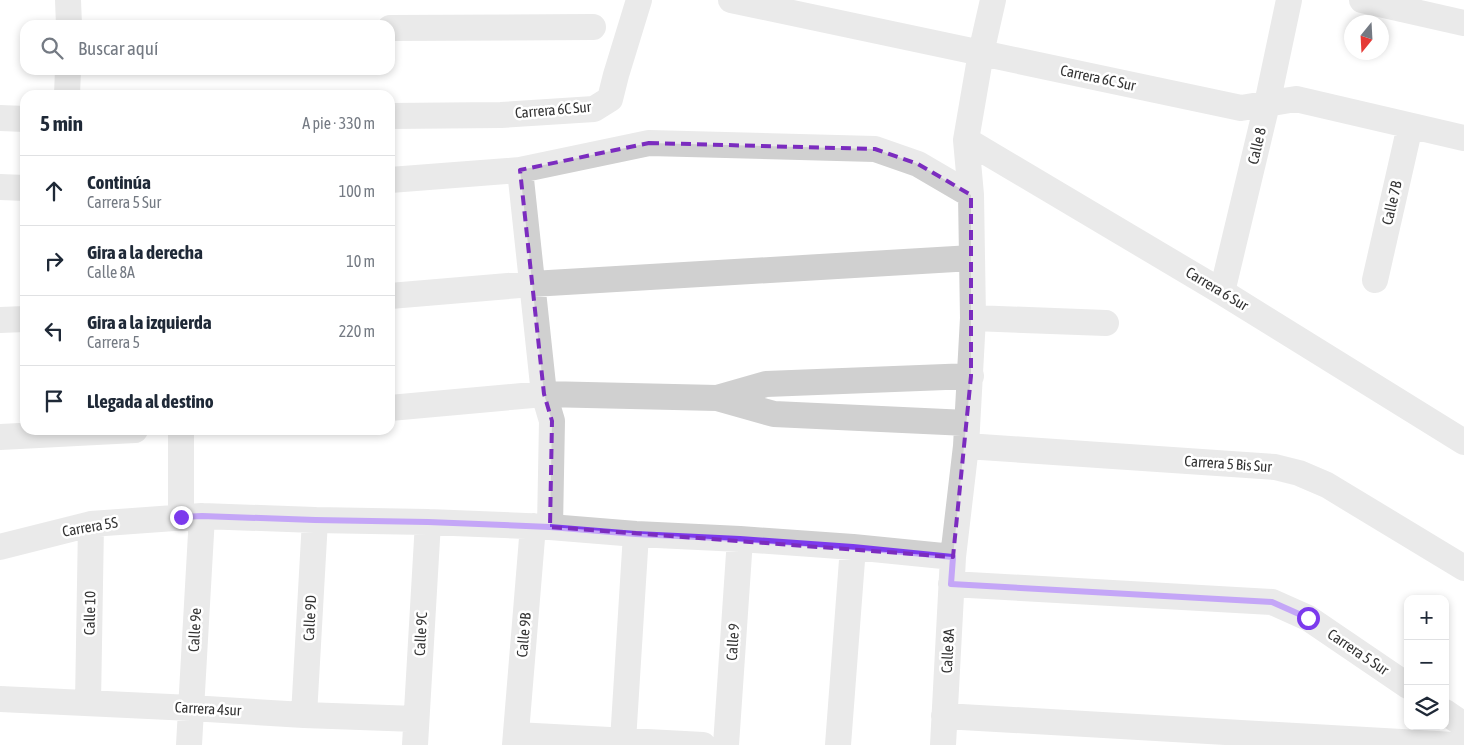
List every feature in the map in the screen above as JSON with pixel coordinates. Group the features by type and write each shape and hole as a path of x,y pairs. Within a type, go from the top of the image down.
{"street":[{"path":"68,0 69,20"},
{"name":"Carrera 6C Sur","path":"395,116 501,114 594,109 610,100 640,0"},
{"name":"Carrera 6C Sur","path":"731,0 1241,108 1296,99 1464,138"},
{"name":"Calle 8A","path":"943,745 953,557 967,434 971,376 973,318 971,194 966,140 981,53 993,0"},
{"name":"Calle 8","path":"1222,292 1267,104 1288,0"},
{"path":"1362,0 1464,23"},
{"path":"395,28 593,27"},
{"path":"67,90 68,75"},
{"path":"0,118 20,118"},
{"name":"Calle 7B","path":"1374,280 1410,126"},
{"name":"Carrera 6 Sur","path":"966,140 1222,292 1464,442"},
{"path":"395,180 520,170 649,142 875,149 918,164 971,194"},
{"name":"Calle 9B","path":"516,740 542,526 552,422 544,394 520,170"},
{"path":"0,187 20,188"},
{"path":"395,296 532,284 972,258"},
{"path":"973,318 1106,323"},
{"path":"0,320 20,319"},
{"path":"395,408 544,394 717,398 766,384 971,376"},
{"name":"Carrera 5 Bis Sur","path":"717,398 774,414 1275,467 1327,485 1464,568"},
{"path":"0,437 39,435"},
{"name":"Calle 9e","path":"182,435 191,516 191,708 189,745"},
{"name":"Carrera 5S","path":"0,547 91,524 191,516 542,526 636,534 853,547 953,557"},
{"name":"Calle 9D","path":"304,715 315,520"},
{"name":"Calle 9C","path":"415,745 428,522"},
{"name":"Calle 10","path":"88,703 91,524"},
{"path":"623,741 636,534"},
{"name":"Calle 9","path":"726,745 740,539"},
{"path":"838,745 853,547"},
{"name":"Carrera 5 Sur","path":"951,584 1272,602 1308,618 1407,685"},
{"name":"Carrera 4sur","path":"0,699 416,719"},
{"path":"1449,715 1464,725"},
{"path":"944,716 1454,745"},
{"path":"516,740 623,741 703,745"}],"highlighted area":[{"path":"649,143 875,149 918,164 971,195 971,376 953,557 550,527 552,421 544,394 520,170"}],"route":[{"path":"181,517 202,516 534,526 853,547 953,557 951,584 1272,602 1308,618"}]}
